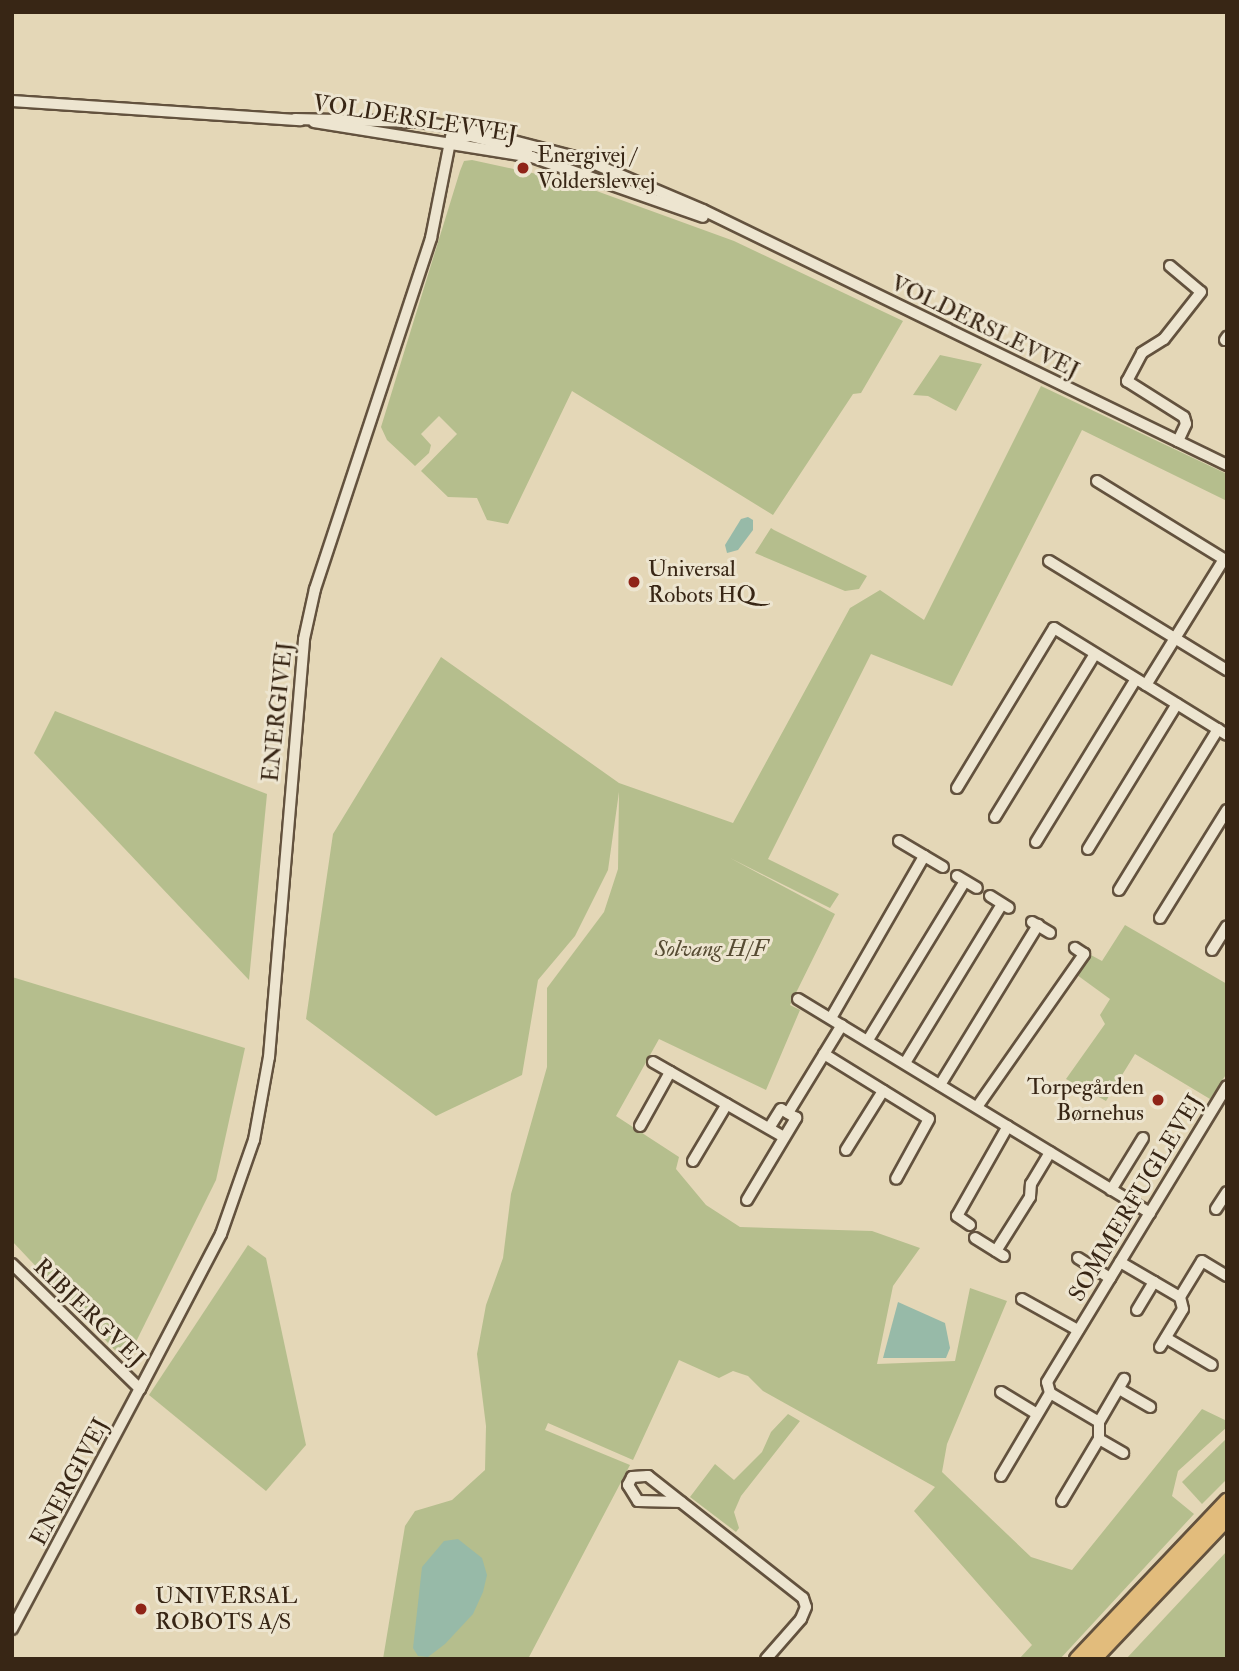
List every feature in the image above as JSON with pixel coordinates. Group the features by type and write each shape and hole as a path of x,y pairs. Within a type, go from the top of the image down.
{"highway":[{"path":"1077,1659 1227,1502"},
{"path":"1094,1659 1227,1519"}],"street":[{"name":"VOLDERSLEVVEJ","path":"12,101 295,119 373,118 453,127 537,144 637,180 1227,465"},
{"name":"VOLDERSLEVVEJ","path":"295,119 450,141 592,175 727,224"},
{"name":"ENERGIVEJ","path":"12,1629 221,1234 262,1105 297,689 315,589 431,238 453,127"},
{"path":"450,141 470,136 637,180"},
{"path":"1170,267 1201,292 1164,339 1142,353 1127,381 1184,417 1186,424 1178,441"},
{"path":"1097,481 1225,560 1146,685"},
{"path":"1049,561 1227,670"},
{"path":"957,788 1054,628 1223,732 1119,890"},
{"path":"995,817 1095,654"},
{"path":"1036,842 1136,679"},
{"path":"1088,849 1177,704"},
{"path":"1160,918 1227,810"},
{"path":"899,841 943,867"},
{"path":"831,1018 924,856"},
{"path":"867,1040 961,879 977,888"},
{"path":"905,1063 1006,906 990,896"},
{"path":"940,1085 1035,924 1050,933"},
{"path":"1219,946 1227,926"},
{"path":"977,1107 1084,954 1075,948"},
{"path":"798,999 1150,1213"},
{"path":"788,1113 842,1025"},
{"path":"824,1054 929,1119 896,1179"},
{"path":"653,1062 784,1137"},
{"path":"640,1126 670,1072"},
{"name":"SOMMERFUGLEVEJ","path":"1051,1393 1047,1382 1227,1086"},
{"path":"846,1150 883,1091"},
{"path":"693,1161 727,1104"},
{"path":"747,1200 796,1118 781,1109 769,1128"},
{"path":"970,1225 957,1216 1008,1126"},
{"path":"1111,1189 1143,1138"},
{"path":"975,1238 1000,1253 1030,1198 1031,1184 1051,1152"},
{"path":"1132,1156 1142,1162"},
{"path":"1216,1209 1227,1192"},
{"path":"1078,1258 1110,1278"},
{"path":"1212,1365 1163,1342 1183,1309 1180,1297 1202,1261 1227,1276"},
{"path":"1120,1262 1180,1297"},
{"name":"RIBJERGVEJ","path":"12,1264 140,1389"},
{"path":"1137,1310 1154,1282"},
{"path":"1022,1299 1078,1330"},
{"path":"1062,1501 1099,1439 1099,1422 1122,1384 1150,1407"},
{"path":"1001,1392 1037,1414"},
{"path":"1000,1476 1051,1393 1099,1422"},
{"path":"1099,1439 1123,1453"},
{"path":"681,1502 638,1501 628,1485 632,1477 648,1476 803,1598 806,1606 801,1619 766,1659"}],"green space":[{"path":"472,160 569,181 734,241 903,321 861,393 853,394 773,515 572,391 508,524 487,520 477,498 448,497 421,471 457,434 439,416 421,434 431,445 429,453 415,466 387,440 381,427 460,171 464,161"},
{"path":"940,355 982,364 956,411 928,396 913,395"},
{"name":"Solvang H/F","path":"1041,386 1227,474 1227,501 1082,430 952,686 871,654 768,859 839,894 830,908 730,858 835,914 790,1005 800,1010 766,1090 659,1039 616,1116 679,1157 676,1169 706,1205 740,1227 872,1231 920,1248 893,1286 877,1364 955,1361 970,1288 1007,1301 947,1444 942,1472 1031,1557 1072,1570 1202,1409 1227,1421 1227,1427 1178,1471 1172,1496 1194,1514 1060,1659 1019,1659 1032,1645 914,1511 935,1487 763,1391 748,1376 733,1371 719,1378 679,1360 633,1460 548,1423 545,1430 630,1465 528,1659 383,1659 405,1526 415,1511 452,1500 485,1470 486,1426 477,1354 486,1305 503,1258 511,1194 547,1067 547,988 604,912 618,869 619,792 608,870 575,936 538,980 522,1075 436,1116 306,1019 333,834 441,657 619,783 733,823 850,608 880,590 924,620"},
{"path":"771,528 867,576 859,589 845,591 755,553"},
{"path":"55,711 267,794 249,980 34,753"},
{"path":"1125,925 1227,984 1227,1073 1210,1099 1135,1054 1106,1101 1066,1079 1105,1024 1100,1015 1110,999 1077,975 1089,954 1102,961"},
{"path":"12,977 245,1048 216,1180 126,1362 12,1241"},
{"path":"248,1245 266,1258 306,1445 266,1491 149,1395"},
{"path":"788,1414 800,1421 741,1496 734,1512 739,1528 736,1532 690,1497 715,1464 734,1480 762,1452 771,1432"},
{"path":"1227,1438 1227,1479 1202,1504 1182,1482"},
{"path":"1227,1551 1227,1659 1126,1659"}],"shaded area":[{"path":"748,517 753,520 753,530 738,550 727,553 725,545 741,519"},
{"path":"898,1302 945,1323 950,1348 946,1358 883,1358"},
{"path":"458,1539 482,1558 487,1575 483,1592 473,1614 445,1644 428,1657 418,1656 413,1648 422,1567 444,1541"}],"place":[{"name":"Energivej / Volderslevvej","path":"523,168"},
{"name":"Universal Robots HQ","path":"634,582"},
{"name":"Torpegården Børnehus","path":"1158,1100"},
{"name":"UNIVERSAL ROBOTS A/S","path":"141,1609"}]}
